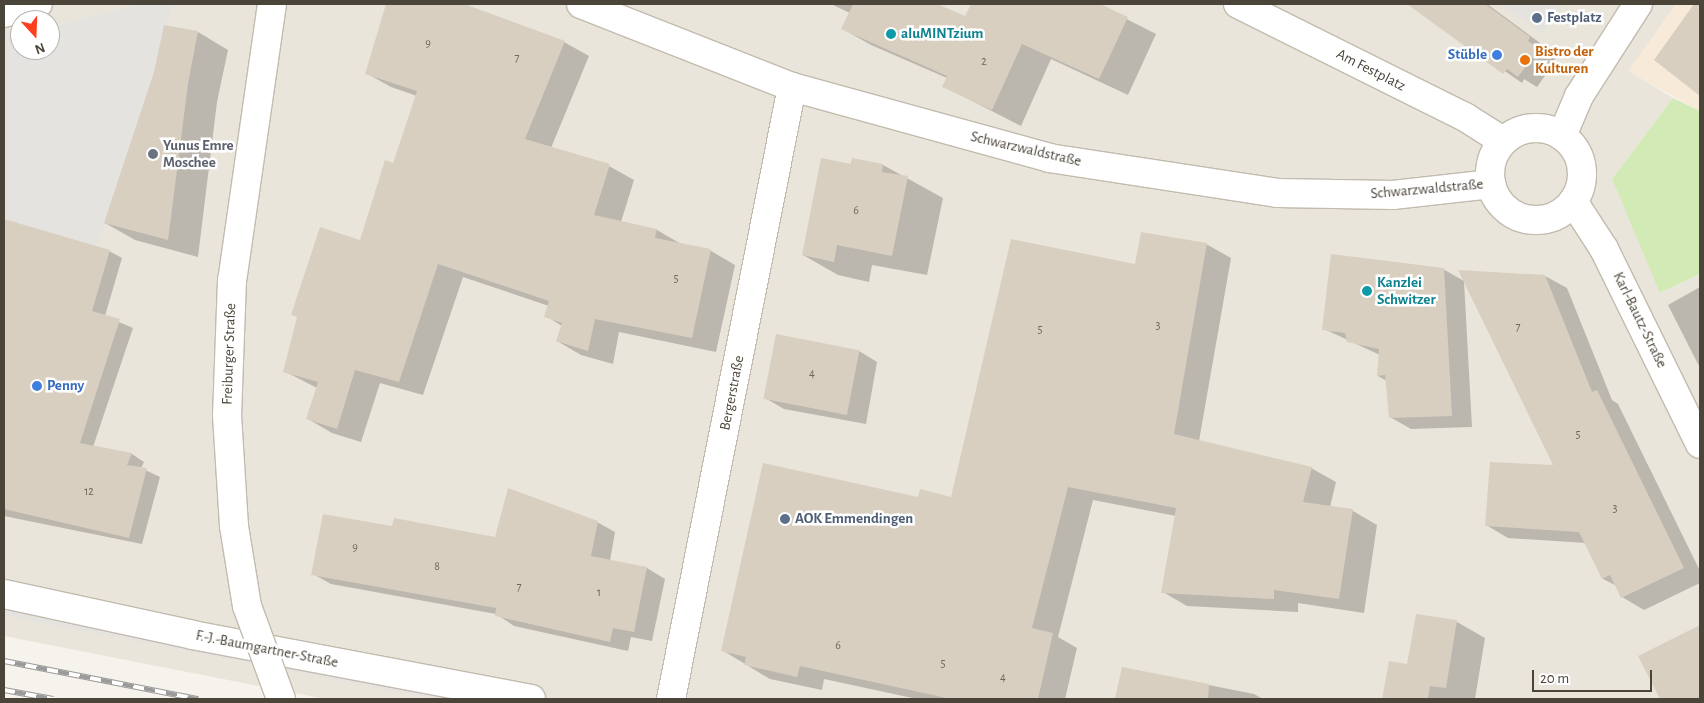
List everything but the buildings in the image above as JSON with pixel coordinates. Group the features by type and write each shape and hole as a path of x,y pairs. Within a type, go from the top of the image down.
{"street":[{"path":"4,13 38,4"},
{"name":"Freiburger Straße","path":"272,4 232,280 227,416 234,526 247,606 281,699"},
{"name":"Schwarzwaldstraße","path":"581,4 792,87 1049,158 1277,193 1393,195 1491,184"},
{"name":"Am Festplatz","path":"1238,4 1465,118 1503,141"},
{"path":"1562,136 1579,96 1638,4"},
{"name":"Bergerstraße","path":"671,699 792,87"},
{"path":"1541,128 1562,136 1575,149 1581,167 1581,185 1573,201 1562,213 1534,220 1514,215 1500,204 1491,184 1493,157 1503,141 1521,130 1541,128"},
{"name":"Karl-Bautz-Straße","path":"1573,201 1604,249 1700,444"},
{"name":"F.-J.-Baumgartner-Straße","path":"4,594 192,635 531,699"}],"shaded area":[{"path":"4,4 1676,4 1629,71 1673,98 1612,179 1661,293 1700,274 1700,699 325,699 4,636"},
{"path":"142,4 172,4 154,72 97,246 4,219 4,38 10,36 10,60 60,60 60,24"},
{"name":"Festplatz","path":"1500,4 1563,4 1543,33"},
{"path":"1676,4 1700,4 1700,111 1628,71"},
{"path":"4,604 473,695 472,699 435,699 4,615"}],"green space":[{"path":"1673,98 1700,111 1700,274 1660,293 1612,179"}],"railway":[{"path":"4,661 198,699"},
{"path":"4,690 53,699"}],"place":[{"name":"Festplatz","path":"1537,18"},
{"name":"aluMINTzium","path":"891,34"},
{"name":"Stüble","path":"1497,55"},
{"name":"Bistro der Kulturen","path":"1525,60"},
{"name":"Yunus Emre Moschee","path":"153,154"},
{"name":"Kanzlei Schwitzer","path":"1367,291"},
{"name":"Penny","path":"37,386"},
{"name":"AOK Emmendingen","path":"785,519"}]}
